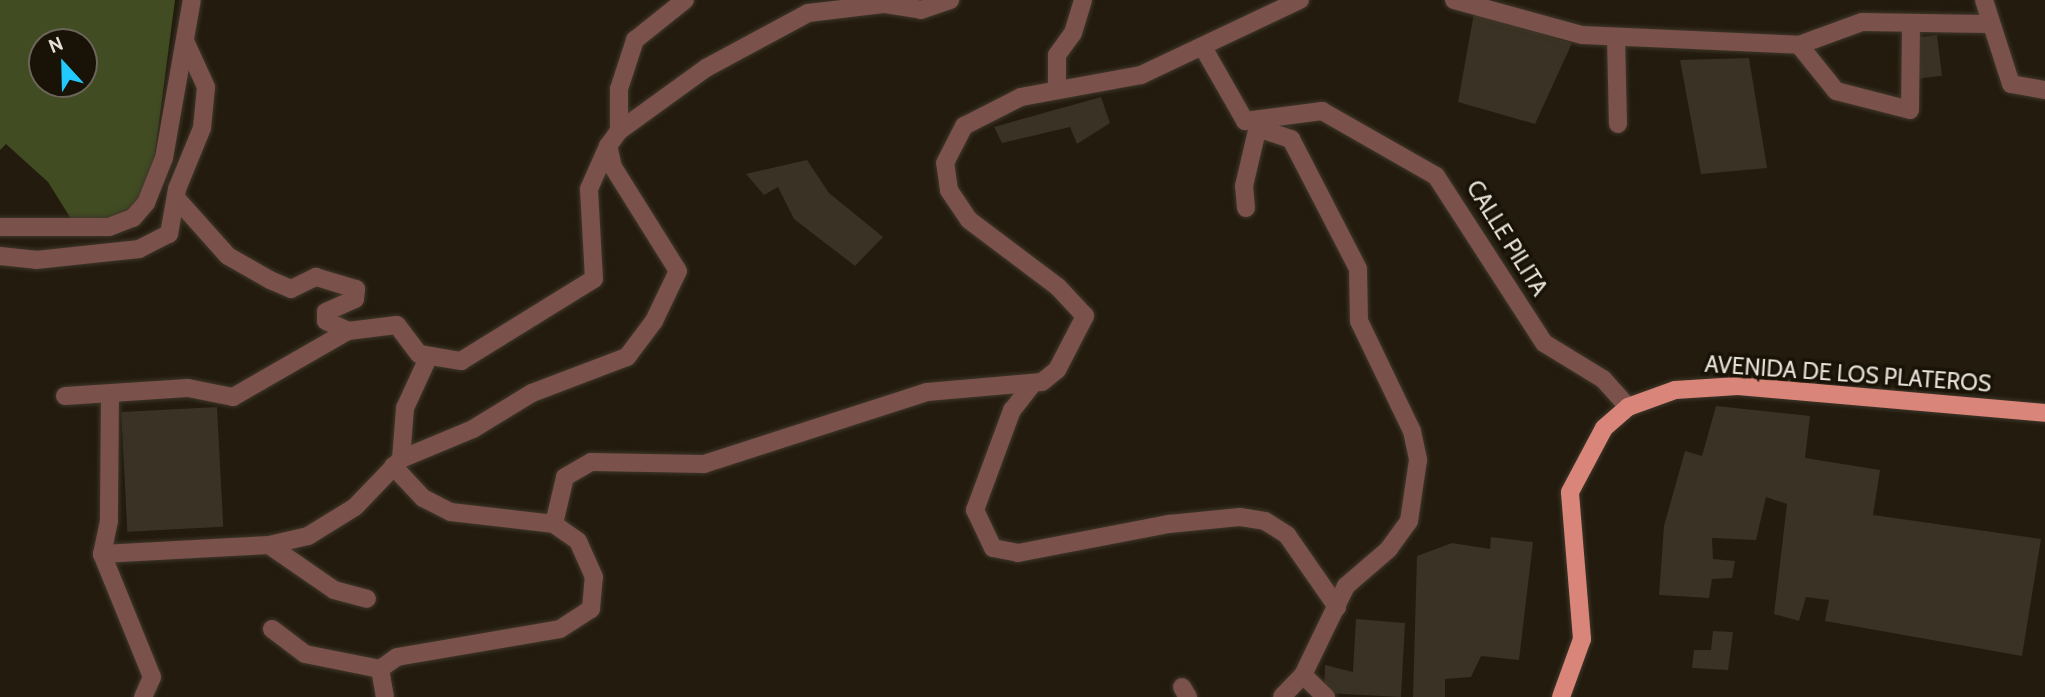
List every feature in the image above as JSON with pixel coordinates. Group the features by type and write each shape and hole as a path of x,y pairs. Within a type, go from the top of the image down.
{"main road":[{"name":"AVENIDA DE LOS PLATEROS","path":"1561,697 1582,639 1570,492 1604,428 1628,407 1675,390 1738,386 2045,413"}],"street":[{"path":"0,227 109,227 133,218 164,158 192,0"},
{"path":"102,554 269,545 326,528 397,462 473,429 531,393 610,367 627,357 654,321 676,263 623,184 614,139 619,89 635,40 685,0"},
{"path":"65,396 188,388 233,397 348,331 397,325 428,358 461,361 594,279 589,189 614,139 706,68 829,0"},
{"path":"808,13 885,4 922,10 950,0"},
{"path":"1057,89 1057,55 1073,33 1083,0"},
{"path":"1300,0 1204,49 1141,75 1020,97 964,126 944,163 949,190 969,220 1058,287 1085,316 1058,370 1031,386 1012,410 975,510 993,548 1018,553 1240,517 1287,535 1337,607"},
{"path":"1454,0 1582,36 1799,46 1862,22 1911,27 1989,24"},
{"path":"1984,0 1989,24 2011,84 2045,90"},
{"path":"1799,46 1836,91 1910,110 1911,27"},
{"path":"1616,37 1618,124"},
{"path":"0,256 36,260 153,245 169,234 177,200 202,128 206,87 185,41"},
{"path":"1204,49 1237,116 1291,139 1358,269 1359,321 1412,431 1418,460 1409,521 1389,549 1355,575 1303,675 1282,697"},
{"name":"CALLE PILITA","path":"1258,125 1322,110 1436,176 1544,344 1604,379 1628,407"},
{"path":"1246,208 1244,186 1258,125"},
{"path":"177,200 228,256 270,280 291,289 316,277 356,289 355,299 324,317 348,331"},
{"path":"272,629 305,654 380,669 397,657 548,632 591,609 594,577 578,541 554,524 451,512 423,498 397,462 405,408 428,358"},
{"path":"554,524 565,477 591,462 704,464 927,392 1003,390 1031,386"},
{"path":"1003,390 1012,410"},
{"path":"110,394 110,520 102,554 152,677 143,697"},
{"path":"269,545 334,590 367,599"},
{"path":"380,669 385,697"},
{"path":"1303,675 1326,697"}],"green space":[{"path":"0,0 175,0 152,176 143,200 112,223 73,222 48,182 6,144 0,150"}],"building":[{"path":"1474,13 1572,43 1535,124 1458,102"},
{"path":"1937,35 1942,76 1919,78 1914,38"},
{"path":"1749,58 1767,168 1701,174 1680,60"},
{"path":"1101,97 1110,123 1077,144 1070,127 1002,143 994,127"},
{"path":"807,160 829,193 883,237 855,266 794,219 778,187 764,195 746,174"},
{"path":"1716,406 1810,416 1805,458 1880,470 1873,515 2041,539 2022,656 1825,621 1829,600 1806,597 1799,621 1774,614 1787,504 1766,497 1756,540 1712,538 1713,559 1735,561 1732,578 1712,579 1709,598 1659,595 1664,526 1685,451 1702,456"},
{"path":"217,407 223,527 127,532 121,412"},
{"path":"1491,537 1533,542 1519,660 1481,656 1471,677 1445,679 1445,697 1413,697 1417,556 1452,543 1490,549"},
{"path":"1356,619 1405,623 1401,697 1324,693 1325,665 1353,672"},
{"path":"1713,631 1733,632 1728,670 1692,668 1694,650 1711,650"}]}
